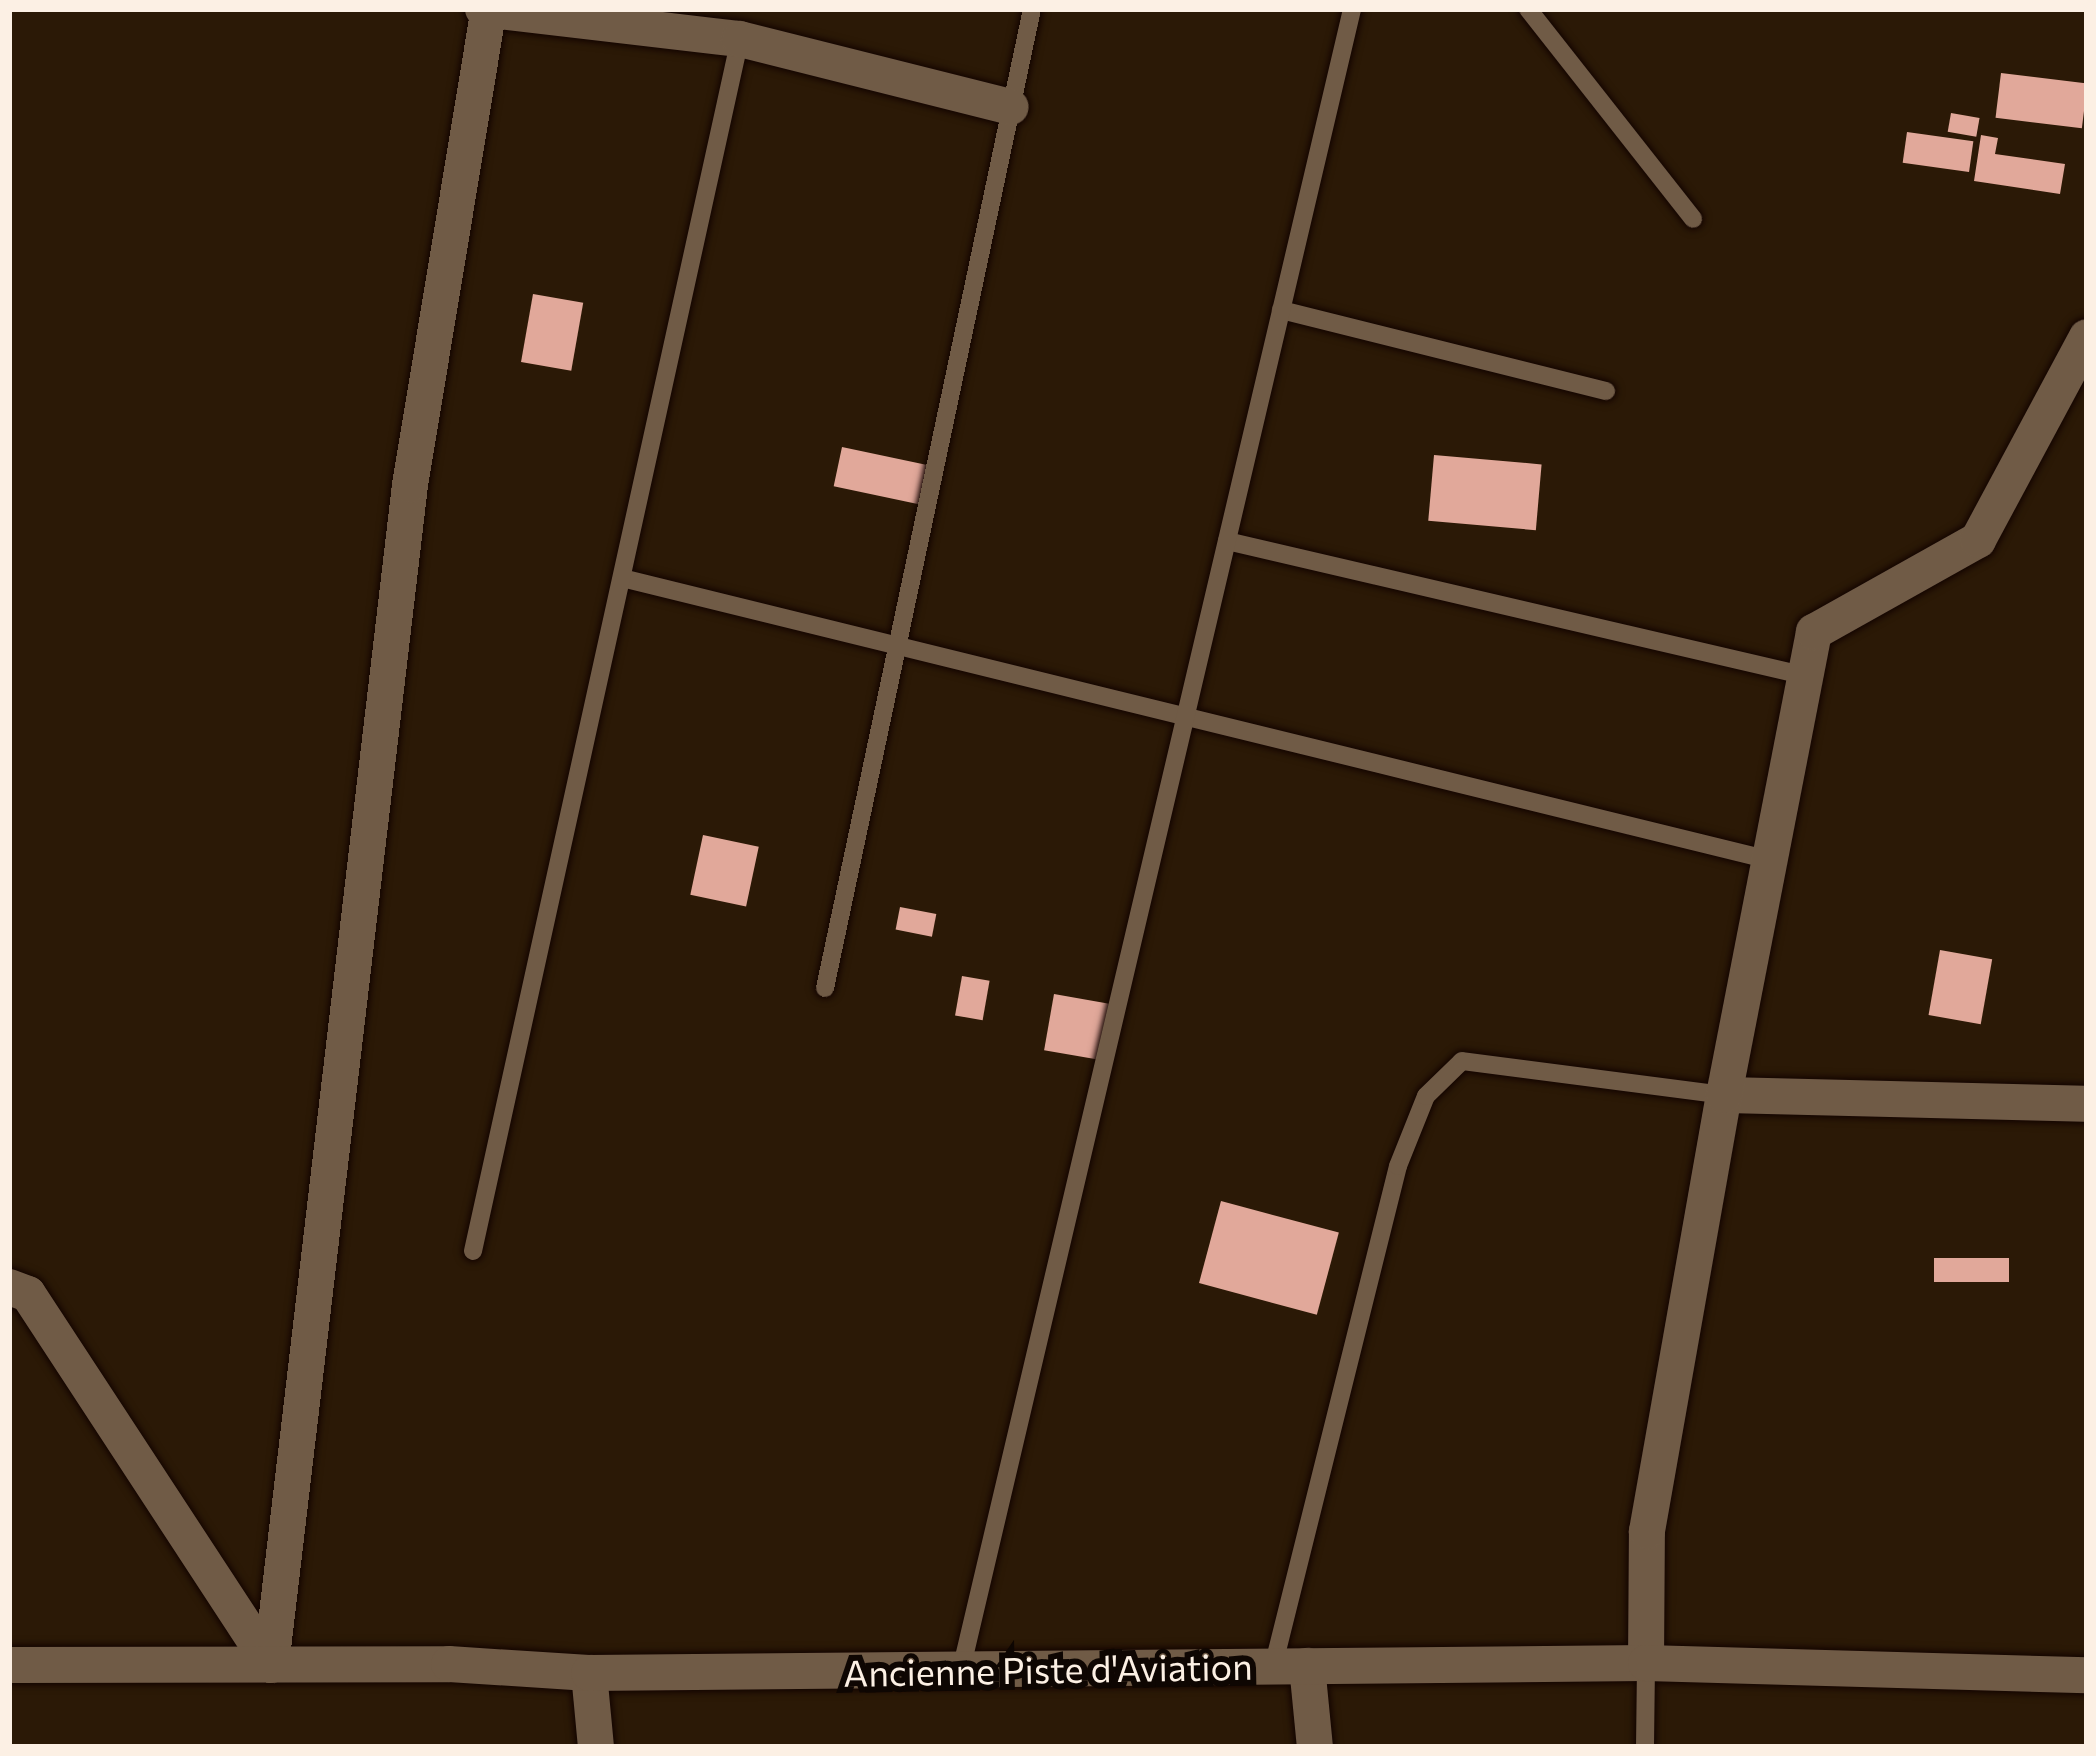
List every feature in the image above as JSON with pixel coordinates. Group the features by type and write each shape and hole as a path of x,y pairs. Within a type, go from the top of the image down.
{"street":[{"path":"271,1665 410,485 486,9 740,39 1011,106"},
{"path":"1646,1663 1647,1531 1724,1095 1814,632 1978,540 2087,337"},
{"path":"1724,1095 2087,1104"},
{"path":"9,1287 28,1294 271,1665"},
{"name":"Ancienne Piste d'Aviation","path":"9,1664 448,1664 590,1673 1646,1663 2087,1676"},
{"path":"1290,1667 1316,1747"},
{"path":"590,1673 596,1747"}],"lane":[{"path":"825,988 1032,9"},
{"path":"961,1670 1352,9"},
{"path":"1528,9 1693,219"},
{"path":"473,1251 740,39"},
{"path":"1281,310 1606,391"},
{"path":"1226,541 1806,676"},
{"path":"622,578 1773,861"},
{"path":"1290,1667 1398,1166 1426,1096 1462,1060 1724,1095"},
{"path":"1646,1663 1646,1747"}],"building":[{"path":"2001,73 2087,84 2082,128 1996,118"},
{"path":"1951,113 1980,118 1976,137 1948,132"},
{"path":"1907,132 1973,141 1969,172 1903,163"},
{"path":"1981,135 1998,138 1995,154 2065,164 2060,194 1974,181"},
{"path":"533,294 583,303 571,371 521,362"},
{"path":"842,447 927,465 919,504 834,486"},
{"path":"1434,455 1542,464 1536,530 1428,521"},
{"path":"703,835 759,847 746,907 690,895"},
{"path":"900,907 936,914 932,937 896,930"},
{"path":"1940,950 1992,959 1981,1024 1929,1015"},
{"path":"962,976 990,981 983,1020 955,1015"},
{"path":"1054,994 1109,1004 1099,1060 1044,1050"},
{"path":"1221,1201 1339,1233 1317,1315 1199,1283"},
{"path":"1934,1258 2009,1258 2009,1282 1934,1282"}]}
